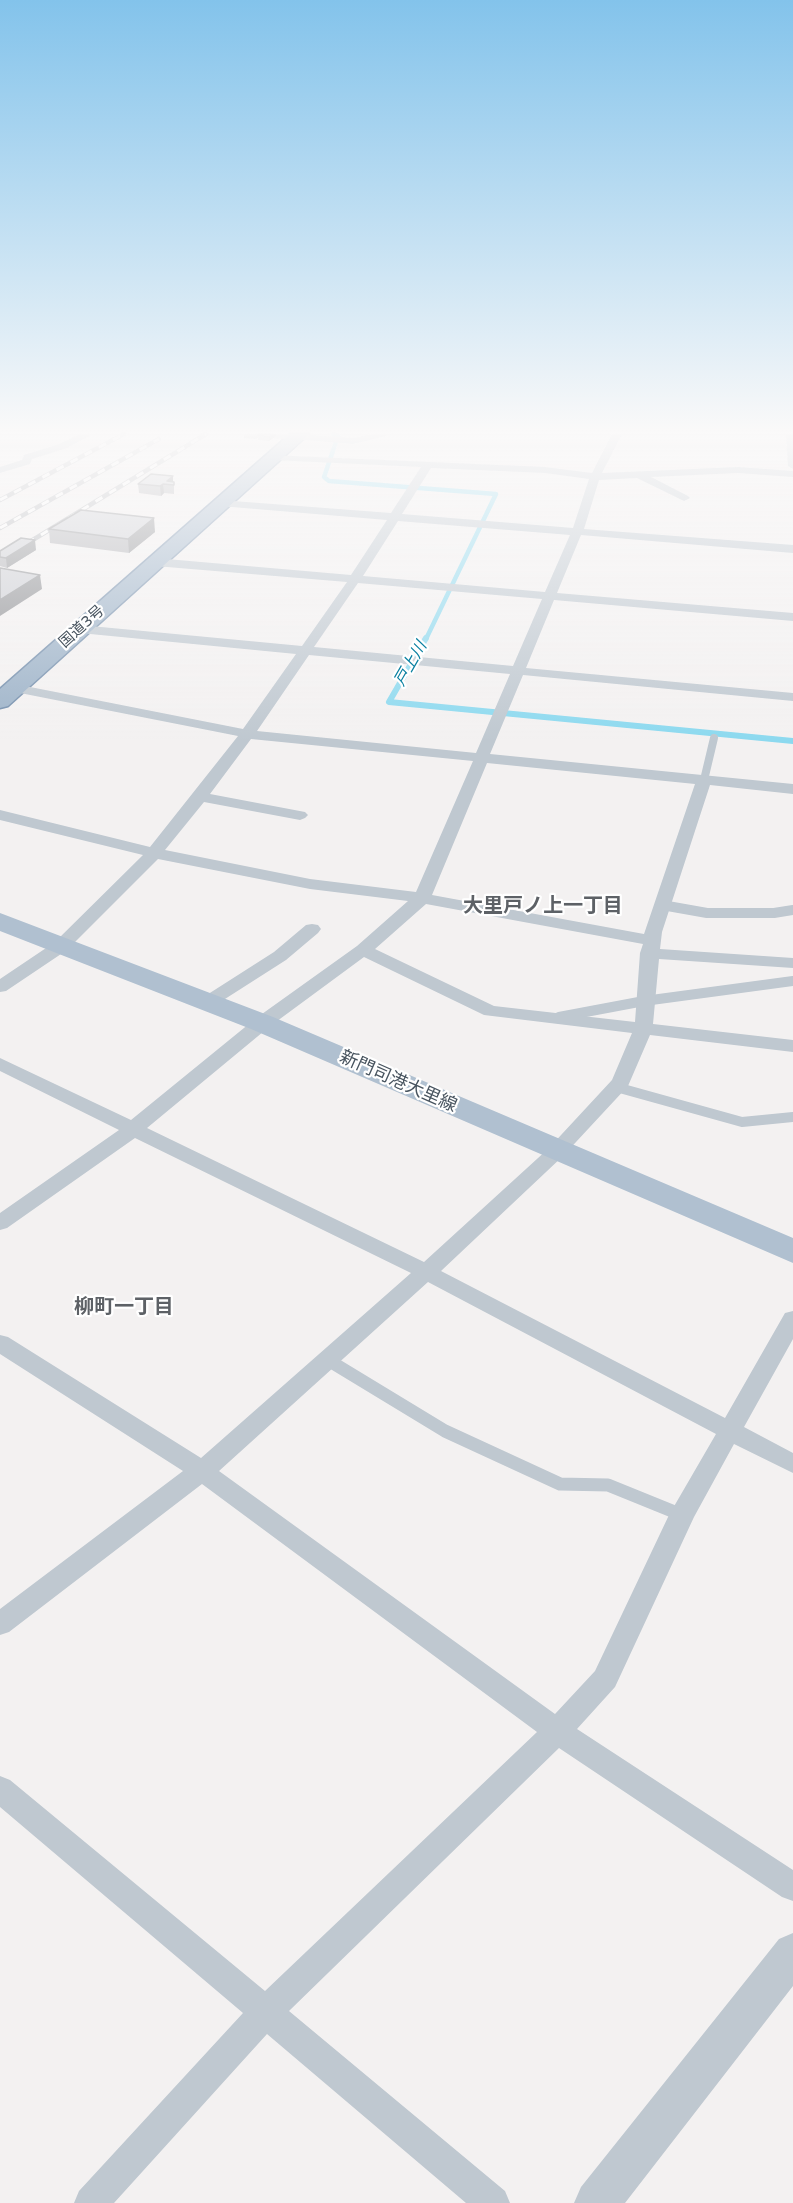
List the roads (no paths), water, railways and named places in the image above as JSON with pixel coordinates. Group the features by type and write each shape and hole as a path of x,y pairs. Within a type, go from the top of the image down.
{"highway":[{"name":"国道3号","path":"7,694 182,537"}],"main road":[{"name":"新門司港大里線","path":"0,921 262,1023 556,1152 793,1251"}],"street":[{"path":"0,987 61,946 154,853 247,734 355,579 382,537"},
{"path":"0,1223 132,1130 262,1023 363,950 422,898 479,758 575,537"},
{"path":"638,537 793,549"},
{"path":"155,562 793,617"},
{"path":"80,629 793,697"},
{"path":"7,694 247,734 793,789"},
{"path":"0,1624 202,1471 426,1272 556,1152 616,1087 630,1063 643,1029 650,947 704,780"},
{"path":"200,797 300,815"},
{"path":"0,815 154,853 310,884 422,898 650,947 793,963"},
{"path":"208,1002 280,956 312,929"},
{"path":"363,950 490,1011 793,1046"},
{"path":"0,1064 426,1272 793,1464"},
{"path":"91,2203 266,2012 557,1731 605,1678 682,1515 793,1319"},
{"path":"0,1343 202,1471 557,1731 793,1887"},
{"path":"0,1788 493,2203"},
{"path":"597,2203 793,1953"}],"lane":[{"path":"704,780 714,738"},
{"path":"662,905 707,913 774,913 793,910"},
{"path":"549,1019 644,1001 793,981"},
{"path":"616,1087 742,1122 793,1117"},
{"path":"328,1360 446,1431 560,1484 608,1485 682,1515"}],"waterway":[{"name":"戸上川","path":"426,639 475,537"},
{"name":"戸上川","path":"426,638 389,702 793,741"}],"railway":[{"path":"0,560 38,537"}],"district":[{"name":"大里戸ノ上一丁目","path":"543,907"},
{"name":"柳町一丁目","path":"124,1308"}]}
